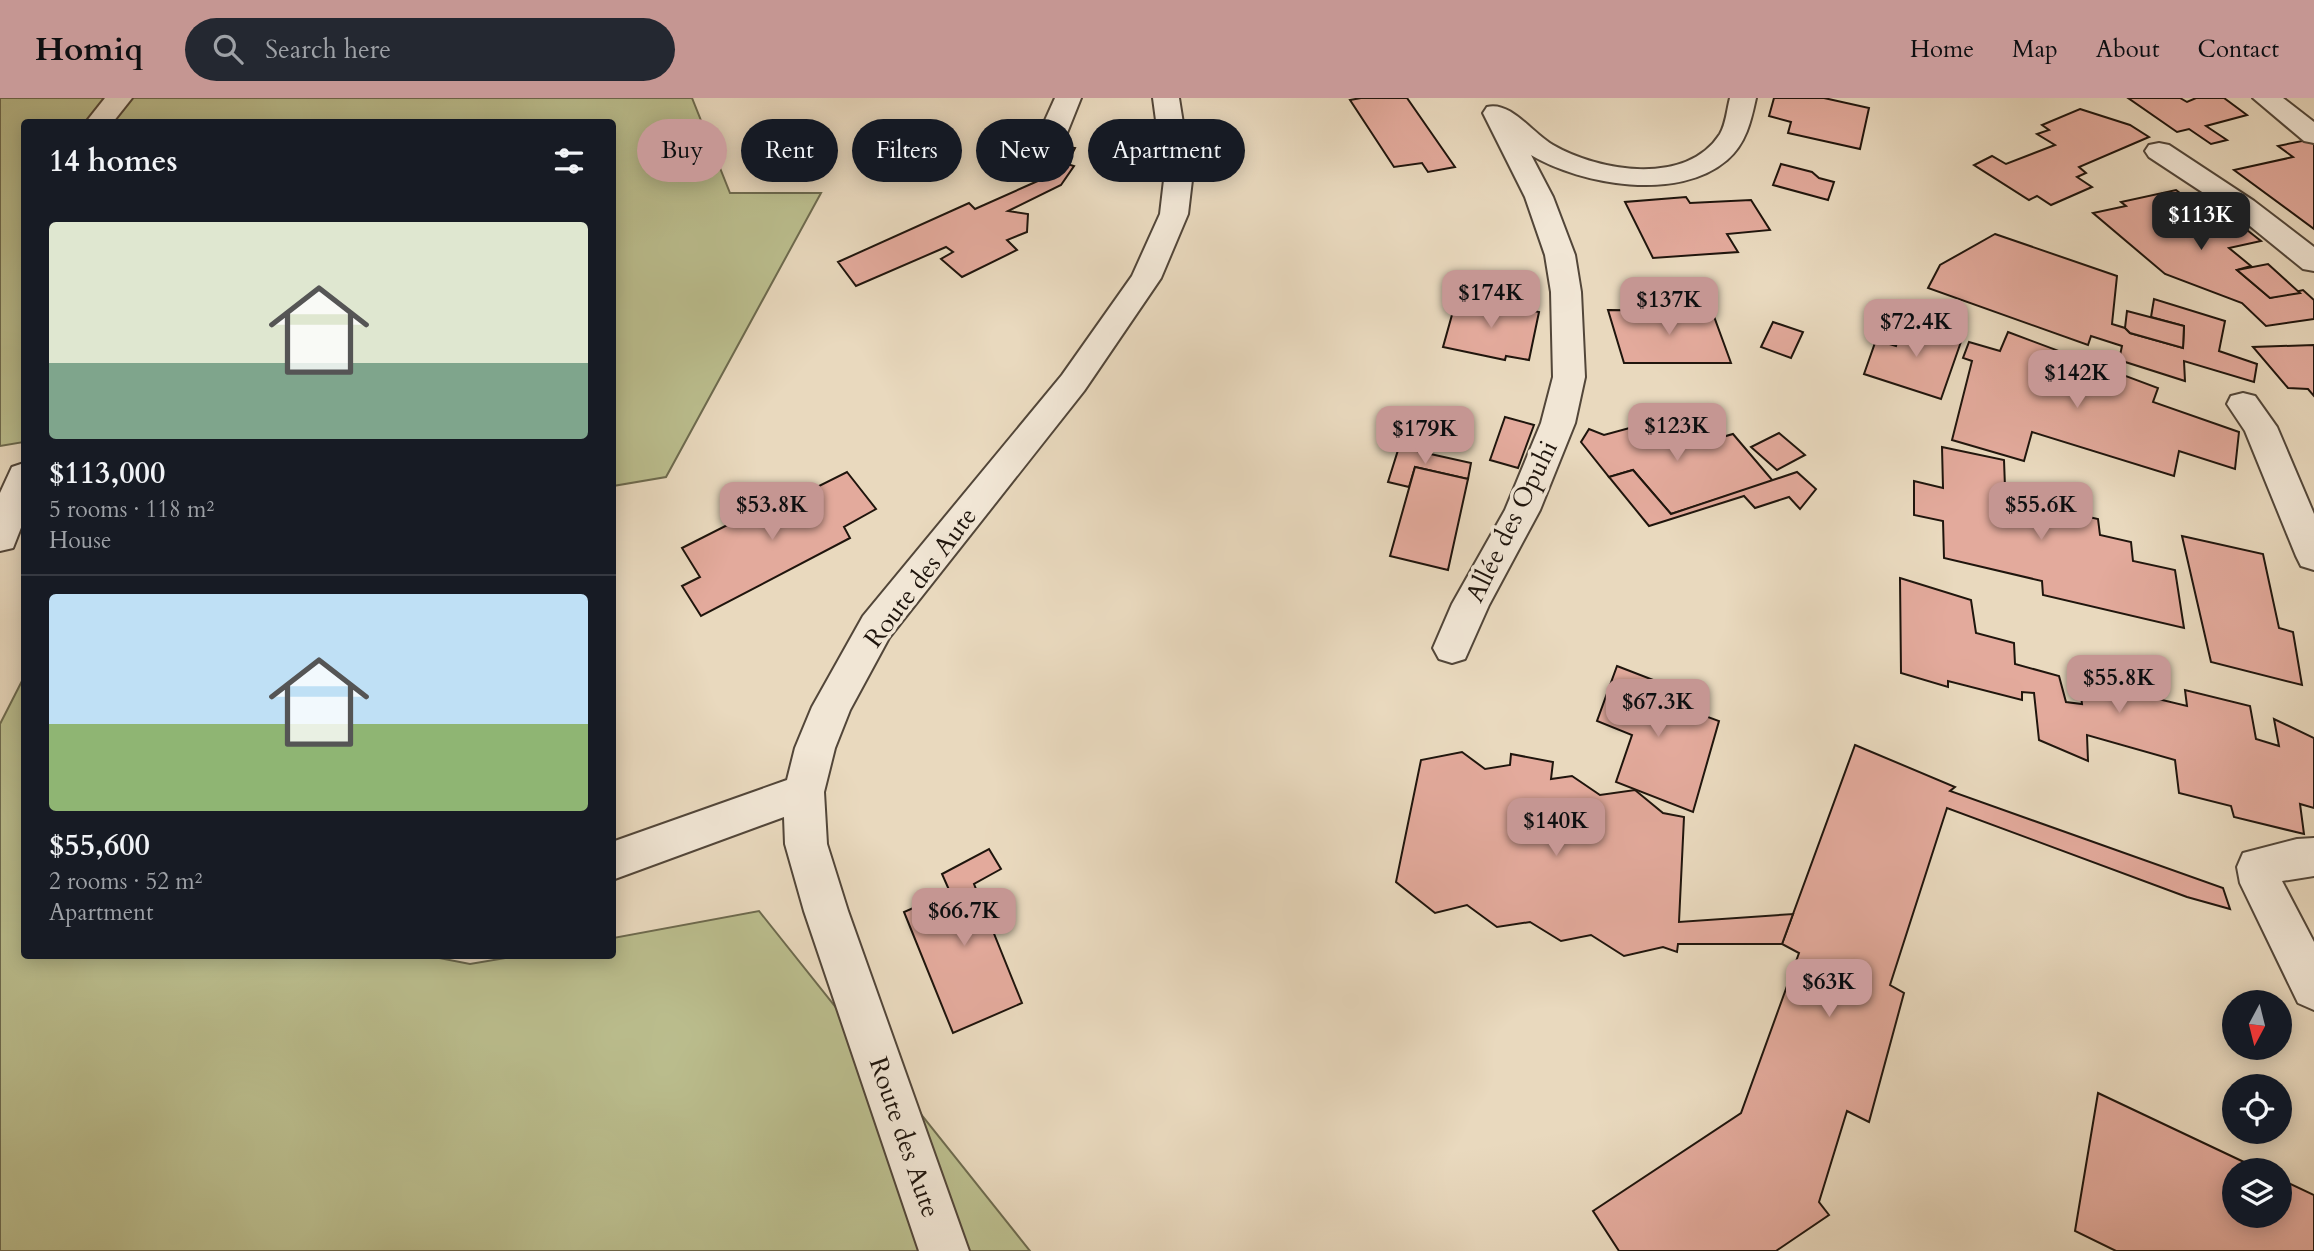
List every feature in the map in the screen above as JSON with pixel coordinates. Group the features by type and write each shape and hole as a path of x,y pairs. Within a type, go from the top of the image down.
{"street":[{"path":"102,119 119,98"},
{"path":"1059,119 1068,98"},
{"name":"Route des Aute","path":"944,1251 826,911 806,844 804,792 815,748 832,707 876,627 1073,383 1146,278 1174,214 1175,148 1166,98"},
{"path":"1487,106 1544,151 1570,164 1598,172 1653,177 1690,169 1722,148 1732,135 1743,98"},
{"path":"2266,98 2314,135"},
{"name":"Allée des Opuhi","path":"1452,648 1471,604 1522,510 1558,423 1569,377 1566,292 1560,255 1539,197 1487,106"},
{"path":"2159,151 2244,207 2314,262"},
{"path":"2243,404 2260,427 2314,556"},
{"path":"0,538 21,484"},
{"path":"616,861 804,792"},
{"path":"2314,857 2258,867 2261,883 2314,988"}],"green space":[{"path":"0,98 692,98 700,119 637,119 637,182 726,182 730,193 821,193 666,477 616,485 616,119 21,119 21,442 0,446"},
{"path":"21,683 21,959 444,959 470,964 500,959 616,959 616,937 759,911 1030,1251 0,1251 0,724"}],"building":[{"path":"1407,98 1455,167 1428,172 1422,163 1394,167 1350,100"},
{"path":"1774,98 1824,98 1869,108 1860,149 1788,133 1791,122 1769,116"},
{"path":"2128,98 2180,98 2187,102 2196,98 2224,98 2247,115 2206,126 2227,140 2211,144 2189,129 2177,132"},
{"path":"2080,109 2130,125 2149,137 2079,167 2086,173 2077,177 2092,187 2051,205 2037,196 2029,200 1974,165 1992,156 2006,164 2055,145 2037,134 2049,130 2042,125"},
{"path":"2307,140 2314,144 2314,229 2234,170 2293,157 2278,146"},
{"path":"1781,164 1812,172 1819,178 1834,182 1828,200 1773,185"},
{"path":"1036,182 1063,182 1008,211 1028,214 1027,232 1007,240 1017,250 962,277 941,259 953,252 946,247 856,286 838,262 969,203 975,209"},
{"path":"2176,190 2208,215 2224,212 2261,241 2229,248 2251,266 2237,270 2270,298 2303,290 2314,300 2314,319 2266,326 2242,303 2165,274 2093,213 2126,206 2121,202"},
{"path":"1686,197 1690,203 1751,200 1770,230 1727,234 1738,252 1653,258 1625,202"},
{"path":"1995,234 2117,276 2112,324 2125,328 2130,333 2183,348 2184,326 2151,317 2154,299 2225,321 2219,351 2257,364 2254,382 2184,361 2185,381 2119,360 2122,346 2091,336 2088,345 1928,288 1940,265"},
{"path":"2268,264 2300,293 2270,298 2237,270"},
{"path":"1457,297 1539,312 1529,360 1506,356 1505,360 1443,347"},
{"path":"1608,310 1712,311 1731,363 1624,363"},
{"path":"2127,311 2184,326 2183,348 2130,333 2125,328"},
{"path":"1904,319 1963,336 1941,399 1864,374 1876,340 1896,346"},
{"path":"1773,322 1803,332 1791,358 1761,347"},
{"path":"2008,332 2158,388 2153,402 2239,432 2235,469 2179,451 2174,476 2032,432 2024,461 1952,440 1972,361 1963,358 1969,342 2000,351"},
{"path":"2314,345 2314,396 2308,389 2288,388 2253,347"},
{"path":"1674,416 1698,444 1733,434 1773,481 1671,514 1633,470 1609,477 1581,442 1589,429 1604,435"},
{"path":"1505,417 1534,425 1518,468 1490,460"},
{"path":"1779,433 1805,455 1777,470 1751,447"},
{"path":"1399,447 1471,463 1468,479 1415,467 1409,487 1388,482"},
{"path":"1942,447 2004,460 2005,487 2056,498 2058,510 2098,519 2100,535 2131,542 2133,561 2175,570 2184,628 2043,595 2042,581 1944,558 1943,521 1914,515 1914,481 1943,488"},
{"path":"1415,467 1468,479 1448,570 1390,556"},
{"path":"1633,470 1671,514 1797,472 1816,489 1800,509 1789,497 1755,508 1744,496 1649,526 1609,477"},
{"path":"847,472 876,509 844,527 850,538 701,616 682,586 700,577 682,548 747,515 751,520"},
{"path":"2182,536 2263,554 2279,628 2293,632 2302,685 2211,662"},
{"path":"1900,578 1971,600 1976,633 2014,643 2015,664 2059,676 2066,702 2082,704 2079,680 2187,706 2185,690 2250,706 2256,739 2279,746 2274,719 2314,738 2314,808 2300,804 2304,834 2234,817 2231,806 2179,793 2175,760 2087,735 2088,761 2039,740 2034,693 2022,692 2022,700 1948,681 1948,687 1901,673"},
{"path":"1617,666 1669,686 1664,701 1719,721 1693,812 1616,782 1632,735 1597,721"},
{"path":"1855,745 1955,787 1950,791 2223,888 2230,909 2187,897 1947,808 1890,985 1904,993 1869,1122 1847,1111 1819,1202 1829,1215 1776,1251 1619,1251 1593,1211 1741,1113 1799,953 1782,944"},
{"path":"1462,752 1485,769 1510,765 1511,754 1553,762 1551,779 1572,776 1600,795 1635,790 1663,813 1684,817 1679,922 1793,914 1782,944 1678,944 1677,952 1663,947 1624,956 1591,935 1561,941 1530,922 1497,927 1467,905 1435,913 1396,882 1421,760"},
{"path":"989,849 1001,869 974,884 1022,1003 953,1033 904,912 950,892 942,874"},
{"path":"2098,1093 2236,1158 2222,1158 2222,1228 2292,1228 2292,1185 2314,1195 2314,1251 2116,1251 2075,1231"}]}
